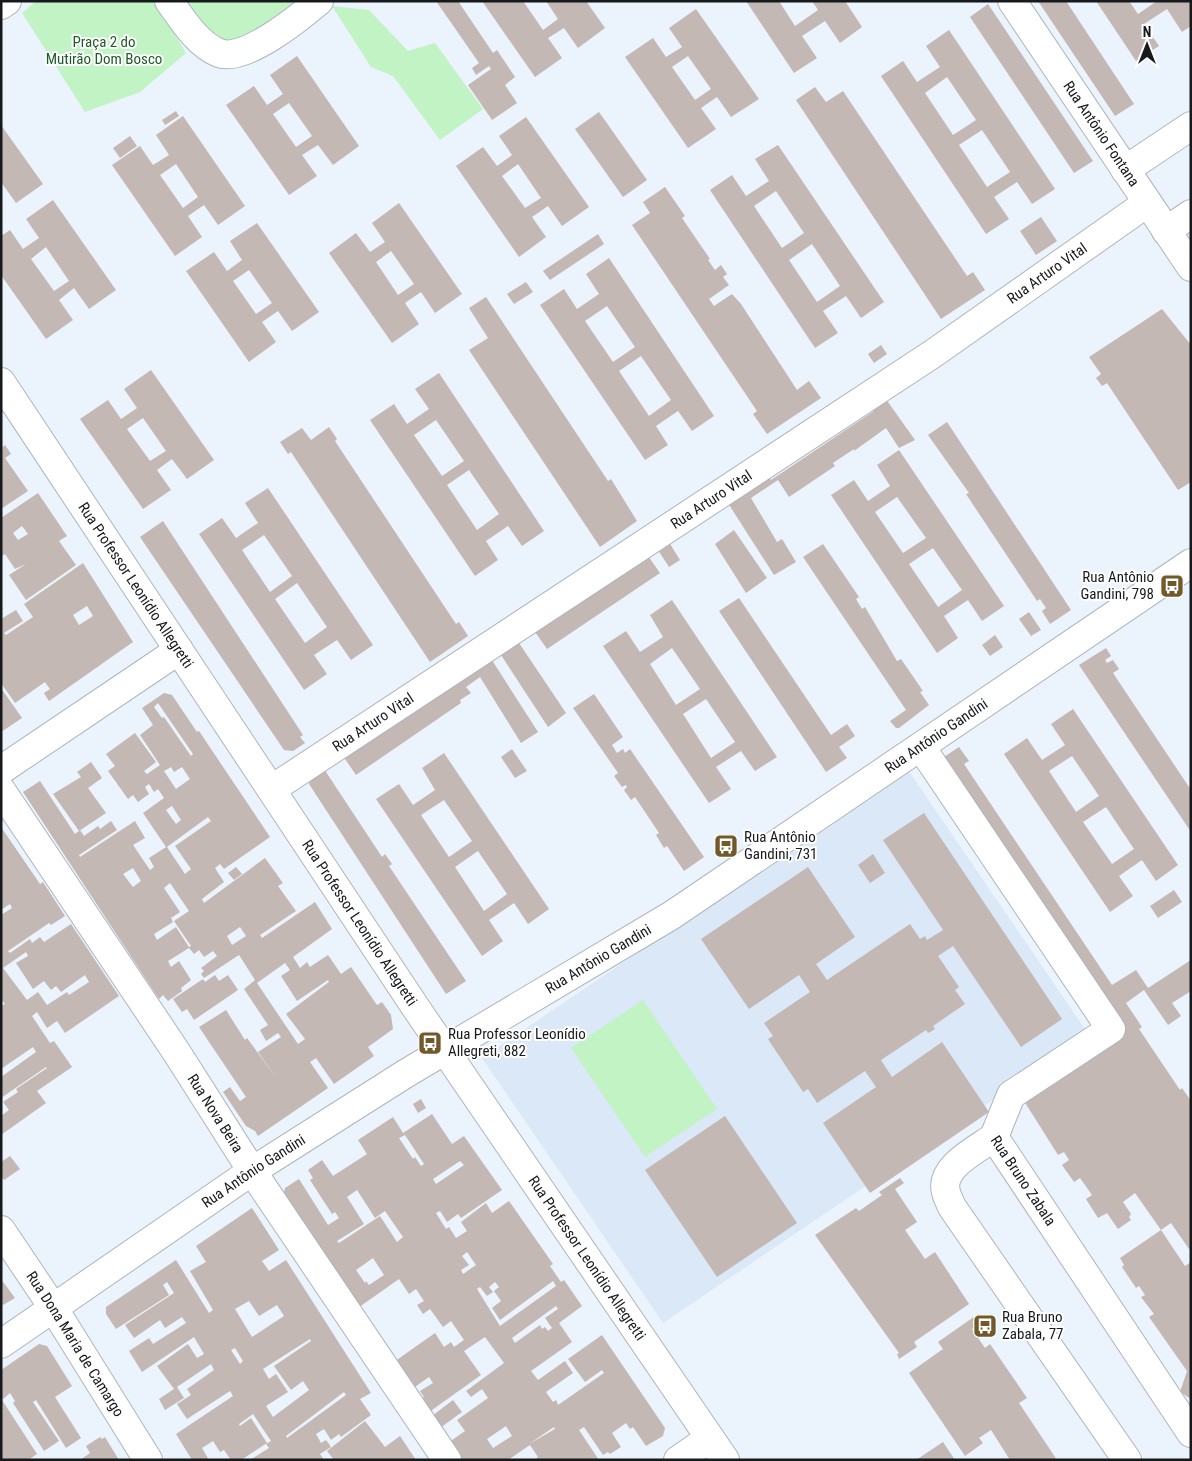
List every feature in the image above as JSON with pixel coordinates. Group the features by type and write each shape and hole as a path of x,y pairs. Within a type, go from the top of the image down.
{"street":[{"path":"1,5 7,1"},
{"path":"169,1 191,31 210,48 222,54 244,52 297,19 319,1"},
{"name":"Rua Antônio Fontana","path":"1012,1 1191,268"},
{"path":"1125,170 1191,126"},
{"name":"Rua Arturo Vital","path":"272,789 934,353 1147,203"},
{"path":"1166,231 1191,214"},
{"name":"Rua Professor Leonídio Allegretti","path":"1,382 444,1050 717,1449"},
{"name":"Rua Antônio Gandini","path":"1,1344 252,1171 444,1050 672,915 1191,563"},
{"path":"1,770 179,650"},
{"path":"921,746 1111,1029 1011,1095 994,1137"},
{"name":"Rua Nova Beira","path":"1,790 177,1053 252,1171 447,1460"},
{"name":"Rua Bruno Zabala","path":"1127,1460 952,1207 945,1191 948,1174 955,1166 994,1137 1191,1433"},
{"name":"Rua Dona Maria de Camargo","path":"1,1230 54,1309 148,1460"},
{"path":"678,1460 717,1449"}],"shaded area":[{"path":"908,770 1089,1035 663,1323 482,1058"}],"green space":[{"name":"Praça 2 do Mutirão Dom Bosco","path":"36,1 155,1 186,53 140,92 85,112 22,13"},
{"path":"182,1 305,1 231,46 200,28"},
{"path":"332,6 369,10 408,51 435,43 483,109 440,140 393,76 371,67"},
{"path":"643,1000 717,1109 645,1157 571,1048"}],"building":[{"path":"436,1 458,1 493,53 497,50 515,77 505,85 517,103 492,120 468,85 491,69 489,66 476,75 472,68 479,63"},
{"path":"482,1 523,1 543,30 558,19 546,1 586,1 605,28 578,48 564,28 548,38 562,58 535,77"},
{"path":"746,1 779,1 795,26 818,10 812,1 845,1 862,27 840,43 825,21 802,36 817,58 794,73"},
{"path":"1038,1 1066,1 1134,104 1115,116"},
{"path":"1096,1 1129,1 1138,14 1157,1 1191,1 1191,26 1182,32 1167,9 1144,24 1159,46 1136,61"},
{"path":"988,4 1093,161 1074,173 970,17"},
{"path":"696,9 759,99 731,117 717,97 701,108 716,129 688,148 625,57 653,38 666,57 682,47 669,28","holes":["688,56 711,89 695,100 672,67"]},
{"path":"949,30 1055,189 1032,204 1017,182 994,197 1009,219 986,234 881,76 903,61 917,82 940,67 926,46","holes":["947,77 976,120 953,135 925,93","982,130 1010,172 987,187 959,145"]},
{"path":"297,56 359,146 333,165 318,145 302,155 317,176 289,195 226,105 254,86 267,105 283,94 270,75","holes":["289,103 312,136 296,147 273,114"]},
{"path":"815,87 826,102 843,91 967,276 973,272 985,290 941,319 796,100"},
{"path":"176,111 179,116 165,125 162,120"},
{"path":"599,112 647,180 623,197 575,129"},
{"path":"183,116 245,206 218,225 204,205 188,216 202,237 175,256 112,165 140,146 153,165 169,155 156,135","holes":["176,164 198,197 183,208 160,175"]},
{"path":"526,117 589,207 562,226 548,206 532,217 546,237 519,257 456,166 483,147 497,166 512,155 499,136","holes":["518,164 541,198 525,208 502,176"]},
{"path":"1,125 43,184 16,203 1,182"},
{"path":"130,136 137,146 120,158 113,148"},
{"path":"778,145 884,302 861,318 846,296 823,311 838,333 815,348 710,190 732,175 746,196 769,181 755,159","holes":["776,191 804,233 782,248 754,206","812,244 840,286 817,302 789,260"]},
{"path":"665,187 685,216 682,218 710,259 708,260 715,270 721,265 727,274 723,277 729,285 709,299 714,306 732,294 741,304 797,390 809,381 821,398 767,434 753,414 757,411 632,225 650,213 643,202"},
{"path":"53,200 116,290 89,309 74,288 59,300 73,320 46,339 1,275 1,236 10,230 23,249 39,238 26,219","holes":["46,247 69,281 54,291 31,259"]},
{"path":"399,203 462,294 435,313 421,292 405,303 419,324 392,343 329,253 356,233 370,252 385,242 372,223","holes":["391,251 414,284 398,295 376,262"]},
{"path":"1041,217 1057,241 1036,255 1020,231"},
{"path":"257,223 319,312 292,331 278,311 262,322 276,342 249,362 186,271 214,252 227,271 242,260 230,241","holes":["249,270 272,303 256,314 233,281"]},
{"path":"598,234 604,244 550,280 543,271"},
{"path":"609,258 714,416 692,431 678,411 656,426 668,445 645,460 540,305 564,289 577,309 599,294 586,274","holes":["607,306 635,347 613,362 585,321","641,356 671,400 649,416 619,371"]},
{"path":"526,282 533,292 514,304 507,294"},
{"path":"486,297 608,481 611,479 637,521 600,547 469,350 488,338 469,308"},
{"path":"1162,309 1191,345 1191,482 1178,490 1107,383 1102,386 1096,378 1101,374 1089,357"},
{"path":"881,345 887,354 874,363 868,354"},
{"path":"151,370 214,460 187,479 172,459 157,470 171,490 143,509 80,419 108,400 121,419 137,408 124,389","holes":["143,418 166,451 150,461 127,429"]},
{"path":"439,373 544,531 522,546 508,526 486,541 498,560 475,576 370,420 394,404 407,424 429,409 415,389","holes":["436,420 464,461 442,476 414,435","469,470 499,514 477,530 447,485"]},
{"path":"883,395 915,440 899,448 886,428 854,451 854,449 833,463 835,466 789,497 778,480 751,498 777,542 782,539 796,562 774,575 726,500 767,473 771,480 874,411 870,404"},
{"path":"947,422 1071,610 1050,624 1042,611 1046,608 1040,599 1037,601 966,494 969,493 928,435"},
{"path":"329,427 337,439 335,441 456,624 459,622 468,636 430,662 291,452 288,454 280,442 302,428 311,440"},
{"path":"5,445 11,454 5,458 28,491 1,509 1,448"},
{"path":"899,450 1004,606 982,621 968,600 944,616 958,638 937,653 831,495 854,480 868,501 890,486 877,465","holes":["897,497 926,538 903,553 875,512","933,548 962,590 938,607 909,564"]},
{"path":"268,488 373,645 351,660 337,640 314,655 327,674 304,690 199,534 222,518 236,538 258,523 245,503","holes":["264,535 292,576 270,592 242,550","297,583 327,627 305,643 275,599"]},
{"path":"38,493 67,536 59,541 76,565 26,600 9,575 26,564 15,569 5,554 1,557 1,518","holes":["22,526 28,534 18,540 13,533"]},
{"path":"163,521 303,735 300,737 305,743 293,751 284,750 140,537"},
{"path":"734,530 767,578 746,593 715,544"},
{"path":"667,539 680,560 669,567 656,547"},
{"path":"823,544 859,597 856,599 862,609 865,607 897,661 901,659 923,691 920,692 929,705 899,728 896,728 890,721 906,710 803,557"},
{"path":"646,553 660,573 547,649 533,629"},
{"path":"83,563 133,642 49,701 44,693 50,689 45,682 15,703 1,683 1,619 16,610 23,621 4,633 6,635 33,617 24,604","holes":["87,606 93,616 79,625 73,615"]},
{"path":"739,598 831,735 847,724 855,736 839,747 847,758 826,772 719,611"},
{"path":"672,600 777,757 755,771 741,751 716,767 731,789 709,803 603,646 626,631 640,652 663,637 650,615","holes":["672,648 700,689 676,705 650,664","706,699 735,742 711,758 683,714"]},
{"path":"1029,612 1041,630 1031,636 1019,619"},
{"path":"995,635 1003,647 990,656 982,645"},
{"path":"517,640 566,713 548,727 499,652"},
{"path":"1106,648 1111,656 1105,660 1107,663 1113,660 1119,669 1113,673 1191,790 1191,832 1079,665"},
{"path":"490,657 538,732 521,743 480,677 466,687 471,693 460,700 461,703 356,775 343,756"},
{"path":"1,688 22,718 1,732"},
{"path":"164,693 172,695 197,732 199,731 270,837 224,869 220,864 215,868 224,882 202,899 204,903 265,858 283,883 278,886 296,911 260,935 262,938 315,902 332,929 293,957 300,968 307,962 310,967 328,955 341,974 351,967 377,1005 382,1002 391,1015 393,1029 368,1047 374,1056 334,1084 316,1058 310,1062 328,1088 258,1136 255,1131 246,1126 223,1092 230,1087 240,1101 246,1097 199,1027 226,1010 245,1040 247,1038 277,1079 258,1052 281,1037 278,1033 266,1041 260,1030 268,1025 244,989 255,980 239,955 204,978 201,974 204,971 201,968 217,956 213,951 204,957 199,950 194,954 189,948 168,961 171,967 179,961 191,980 181,988 182,991 168,1001 163,995 159,999 23,792 40,781 75,834 80,830 84,836 98,826 100,829 111,821 117,830 79,855 80,857 135,821 145,838 133,845 150,870 154,867 149,858 166,847 143,813 164,798 158,789 154,792 149,784 145,787 149,794 138,802 133,795 128,799 108,771 115,766 106,754 135,733 156,762 144,771 147,774 160,765 140,735 153,725 142,708","holes":["158,703 193,754 191,756 164,717 162,718 154,707","171,767 174,772 182,767 190,779 176,789 164,771","172,806 181,820 176,824 166,810","208,817 211,821 175,846 191,869 185,874 167,847","133,868 141,881 133,887 123,874","170,883 189,911 174,921 191,946 189,947 176,927 157,940 154,934 173,922 171,918 180,912 164,888","240,927 246,936 232,945 227,936","285,963 290,970 281,976 297,1001 328,980 329,982 286,1014 305,1039 298,1044 257,983"]},
{"path":"594,694 623,737 612,745 617,753 623,749 625,753 630,749 704,857 684,871 667,846 664,848 656,835 659,833 635,797 631,800 624,790 627,787 626,785 622,787 614,776 618,773 573,708"},
{"path":"1073,709 1178,865 1156,881 1142,860 1119,876 1133,896 1110,912 1004,754 1027,738 1042,760 1065,745 1051,724","holes":["1072,756 1099,796 1076,812 1049,771","1106,807 1134,849 1112,864 1083,822"]},
{"path":"959,747 969,761 964,764 1112,985 1136,970 1148,988 1191,960 1191,991 1172,1003 1181,1016 1168,1025 1144,990 1126,1003 1142,1027 1139,1029 1180,1090 1182,1088 1191,1101 1191,1248 1189,1249 1171,1223 1161,1230 1135,1193 1123,1202 1131,1214 1129,1217 1131,1220 1118,1229 1107,1213 1098,1218 1086,1199 1092,1195 1080,1178 1074,1182 1062,1165 1069,1160 1064,1152 1058,1155 1024,1101 1117,1036 935,763"},
{"path":"512,749 527,771 515,778 501,757"},
{"path":"444,753 549,909 528,924 514,903 489,920 503,941 482,956 376,799 399,784 413,805 435,790 422,768","holes":["444,800 472,841 449,857 421,815","478,851 507,894 484,911 455,867"]},
{"path":"91,762 102,778 88,788 106,813 79,831 53,794 81,777 77,772"},
{"path":"324,769 382,857 385,854 392,864 389,866 466,981 446,994 309,784 310,778"},
{"path":"924,813 1062,1019 1021,1047 953,946 938,956 959,987 955,990 965,1004 933,1026 935,1029 928,1033 926,1030 881,1060 892,1077 942,1042 989,1112 870,1193 823,1123 876,1087 865,1071 817,1103 808,1089 803,1092 768,1039 773,1036 764,1023 810,992 799,975 749,1009 701,939 808,867 855,937 816,964 827,980 910,924 920,939 925,936 927,940 943,930 883,840"},
{"path":"1,827 40,884 43,882 65,916 51,925 49,923 8,951 10,953 30,939 32,943 40,937 44,942 71,924 119,996 65,1033 57,1021 47,1028 37,1012 32,1016 50,1043 54,1041 72,1067 37,1091 46,1103 1,1135 1,1116 9,1110 3,1102 18,1092 16,1089 47,1068 1,1098 1,1077 36,1052 33,1047 1,1069 1,1006 5,1004 1,999 1,915 12,908 10,904 1,910","holes":["26,952 28,956 16,963 33,989 44,981 51,990 56,986 61,992 85,975 89,982 69,995 67,992 47,1005 38,992 27,1000 3,968"]},
{"path":"873,854 885,873 870,883 858,865"},
{"path":"236,867 242,874 234,880 228,873"},
{"path":"1174,890 1182,902 1158,918 1150,906"},
{"path":"215,975 219,981 228,975 238,990 194,1020 187,1009 182,1012 173,999 203,979 205,982"},
{"path":"421,1099 426,1108 418,1113 413,1104"},
{"path":"432,1114 452,1144 464,1136 502,1190 461,1218 458,1214 447,1222 440,1211 436,1213 446,1229 449,1227 456,1238 467,1231 461,1222 486,1203 492,1213 509,1201 553,1264 550,1266 561,1282 564,1280 582,1306 559,1323 572,1342 531,1371 538,1380 565,1361 573,1373 546,1392 553,1402 556,1400 558,1405 604,1373 602,1370 585,1382 568,1359 602,1335 665,1428 663,1436 646,1446 633,1427 630,1429 626,1423 612,1433 621,1447 610,1454 608,1452 603,1455 584,1427 579,1430 599,1460 535,1460 538,1457 530,1445 508,1460 455,1460 445,1445 465,1431 457,1420 488,1398 482,1389 471,1397 466,1391 504,1363 485,1337 464,1351 481,1375 425,1415 418,1401 424,1397 420,1391 433,1383 429,1377 409,1391 391,1364 435,1333 444,1347 451,1342 454,1347 464,1340 451,1321 443,1327 430,1309 423,1314 417,1305 424,1301 416,1289 409,1294 399,1279 355,1310 282,1200 285,1188 299,1179 328,1225 339,1218 335,1212 332,1214 310,1180 313,1178 308,1170 322,1160 333,1176 367,1154 358,1140 393,1117 403,1133","holes":["405,1135 424,1164 421,1166 415,1157 413,1159 399,1138","460,1161 464,1165 436,1184 433,1179","357,1190 375,1218 385,1211 403,1237 397,1242 380,1216 339,1243 337,1241 364,1224 347,1197","467,1252 476,1265 463,1274 461,1270 469,1265 462,1256","373,1258 384,1275 369,1285 366,1281 365,1283 356,1270","553,1281 556,1286 500,1326 477,1289 480,1287 487,1296 493,1292 489,1287 495,1282 499,1287 494,1291 501,1301 492,1308 500,1320","556,1306 558,1309 545,1318 552,1328 548,1331 545,1327 542,1329 540,1325 515,1343 512,1338","506,1426 512,1436 493,1448 487,1439","554,1427 555,1429 529,1444"]},
{"path":"725,1116 797,1223 717,1277 645,1170"},
{"path":"10,1156 20,1169 4,1180 1,1176 1,1162"},
{"path":"900,1178 904,1183 895,1189 917,1222 905,1230 925,1259 935,1252 969,1304 914,1342 917,1347 899,1359 897,1354 899,1353 815,1235 856,1208 859,1211 882,1195 879,1192"},
{"path":"252,1208 279,1250 262,1261 269,1271 286,1260 371,1393 360,1399 371,1415 341,1437 339,1434 331,1440 324,1429 316,1434 321,1443 326,1440 331,1447 320,1454 324,1460 250,1460 269,1448 266,1444 271,1441 253,1414 239,1424 240,1426 251,1418 267,1443 241,1460 231,1460 224,1450 220,1452 213,1441 202,1448 209,1460 192,1460 176,1434 233,1396 230,1391 187,1419 177,1404 191,1395 187,1389 214,1370 211,1364 177,1387 184,1398 165,1410 159,1399 174,1389 157,1366 188,1344 197,1358 204,1354 194,1337 142,1372 129,1351 149,1338 153,1344 186,1323 182,1317 165,1328 160,1320 134,1338 125,1325 174,1293 167,1282 163,1285 169,1295 116,1329 106,1314 106,1307 176,1260 209,1313 213,1310 190,1271 206,1262 196,1246","holes":["249,1301 259,1316 277,1305 284,1316 252,1337 235,1309","310,1339 311,1341 274,1366 291,1390 303,1381 309,1390 273,1417 266,1406 288,1392 276,1374 269,1379 263,1369","235,1348 243,1361 240,1364 231,1350","344,1392 346,1395 287,1438 286,1436"]},
{"path":"1161,1230 1185,1266 1191,1262 1191,1399 1180,1392 1187,1371 1149,1317 1154,1314 1141,1297 1145,1295 1139,1286 1136,1288 1122,1267 1124,1265 1120,1258"},
{"path":"1,1279 15,1298 3,1305 1,1303"},
{"path":"978,1314 989,1329 982,1333 977,1325 972,1329 985,1348 990,1344 1027,1398 1019,1403 1057,1460 1010,1460 991,1430 979,1438 983,1443 965,1456 909,1373 943,1349 938,1342"},
{"path":"39,1344 47,1346 72,1386 55,1397 81,1438 66,1448 36,1400 33,1402 59,1441 44,1451 13,1403 15,1401 10,1393 2,1400 37,1454 28,1460 1,1460 1,1370"},
{"path":"453,1400 462,1412 436,1431 428,1419"},
{"path":"365,1421 385,1447 400,1436 416,1460 334,1460 327,1451"},
{"path":"100,1437 102,1439 105,1437 119,1460 80,1460 90,1453 86,1446"},
{"path":"943,1442 955,1460 916,1460"}],"place":[{"name":"Rua Antônio Gandini, 798","path":"1172,586"},
{"name":"Rua Antônio Gandini, 731","path":"726,846"},
{"name":"Rua Professor Leonídio Allegreti, 882","path":"430,1043"},
{"name":"Rua Bruno Zabala, 77","path":"985,1326"}]}
